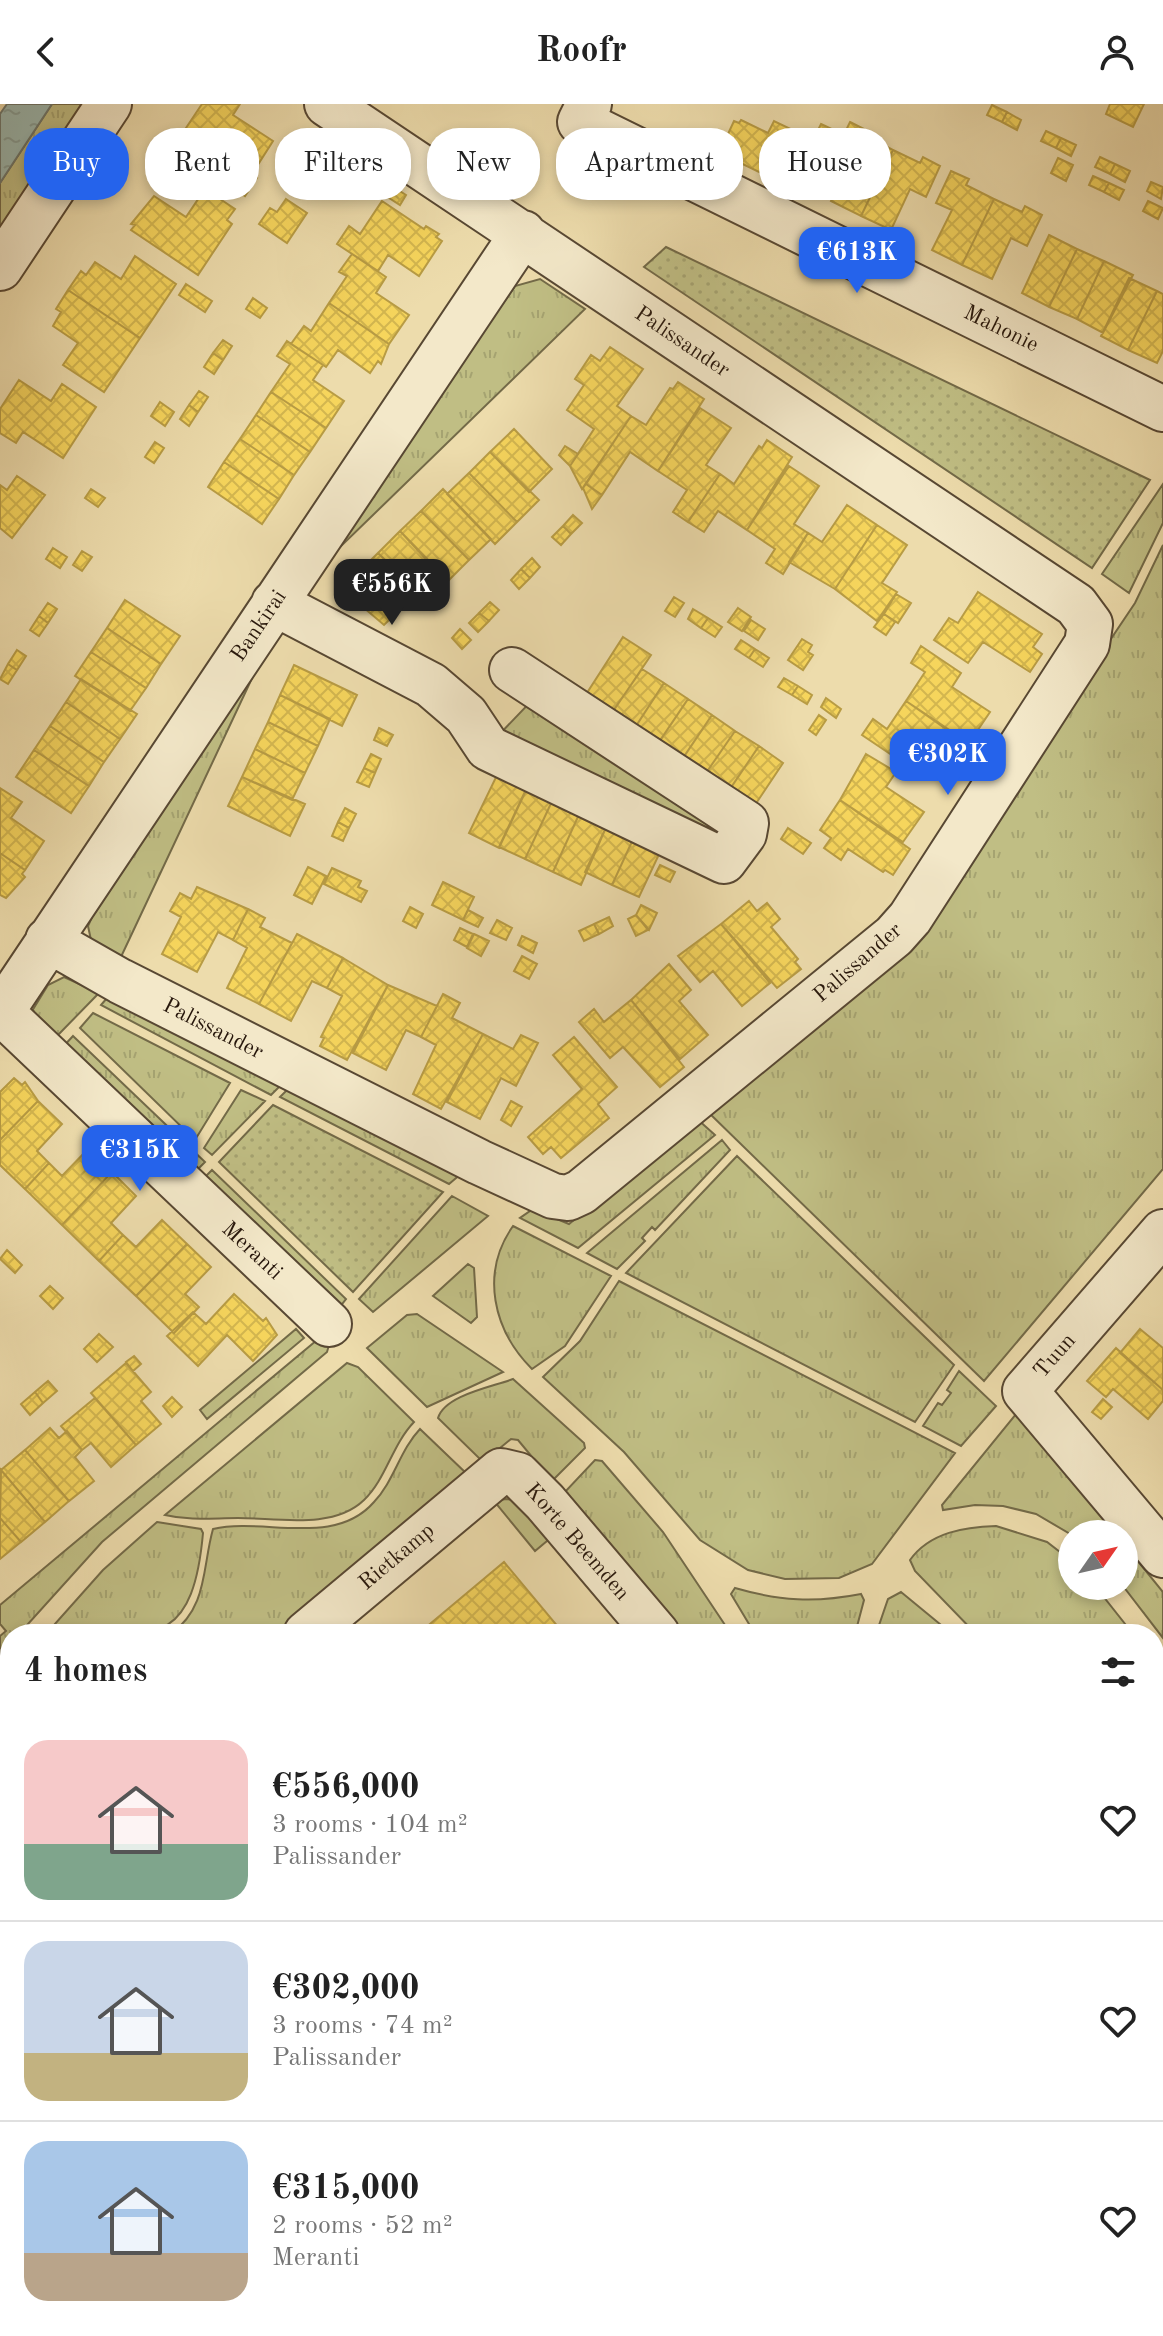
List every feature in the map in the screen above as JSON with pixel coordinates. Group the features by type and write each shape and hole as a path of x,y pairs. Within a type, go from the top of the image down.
{"street":[{"path":"0,268 109,104"},
{"name":"Palissander","path":"48,940 120,981 465,1155 553,1196 568,1198 581,1192 894,936 910,918 1087,644 1090,624 1076,605 327,104"},
{"name":"Mahonie","path":"584,113 1163,409"},
{"name":"Bankirai","path":"6,991 48,940 523,233"},
{"path":"274,603 431,685 466,715 488,748 724,861 744,834 746,823 512,670"},
{"name":"Meranti","path":"6,991 329,1324"},
{"name":"Tuun","path":"1154,1527 1025,1391 1163,1232"},
{"name":"Korte Beemden","path":"488,1480 501,1471 518,1475 648,1624"},
{"name":"Rietkamp","path":"318,1624 488,1480"}],"green space":[{"path":"52,104 85,104 69,128 36,128"},
{"path":"24,147 24,197 0,233 0,183"},
{"path":"666,247 1150,480 1092,568 644,267"},
{"path":"540,279 585,309 337,550 333,547 515,286"},
{"path":"1163,484 1163,523 1129,593 1102,574"},
{"path":"1163,545 1163,1169 984,1381 706,1110 910,938 1135,603"},
{"path":"254,674 120,959 91,940 88,926 92,917"},
{"path":"538,694 739,828 724,852 494,740"},
{"path":"64,977 99,993 57,1036 32,1011 48,985"},
{"path":"113,991 285,1081 271,1095 101,1005"},
{"path":"93,1013 230,1083 195,1140 80,1028"},
{"path":"73,1036 205,1162 192,1175 61,1049"},
{"path":"293,1084 462,1173 449,1184 280,1097"},
{"path":"241,1090 265,1101 212,1155 204,1148"},
{"path":"273,1105 443,1192 353,1292 219,1162"},
{"path":"696,1118 715,1135 578,1248 520,1218 533,1209 569,1224"},
{"path":"722,1140 730,1150 655,1230 652,1227 642,1238 645,1241 617,1269 587,1253"},
{"path":"737,1156 954,1365 915,1422 626,1273"},
{"path":"212,1170 346,1299 335,1313 200,1182"},
{"path":"452,1196 488,1216 373,1312 359,1299"},
{"path":"513,1226 611,1276 565,1346 532,1369 508,1337 496,1300 494,1282 497,1263"},
{"path":"468,1264 474,1268 477,1317 471,1323 433,1296"},
{"path":"619,1281 955,1453 872,1564 839,1578 785,1579 748,1570 700,1540 624,1452 543,1377 580,1341"},
{"path":"417,1314 503,1372 427,1407 367,1348 407,1315"},
{"path":"296,1329 304,1338 207,1419 200,1410"},
{"path":"323,1335 329,1345 327,1352 102,1542 28,1624 0,1624 0,1605"},
{"path":"347,1363 358,1367 414,1422 372,1492 364,1500 351,1509 321,1519 192,1519 165,1515"},
{"path":"959,1371 996,1406 961,1446 923,1426 938,1403 942,1405 951,1393 947,1390"},
{"path":"513,1379 584,1443 585,1448 552,1481 518,1440 511,1439 483,1462 438,1418 442,1410 459,1398"},
{"path":"1016,1414 1104,1520 1058,1520 1058,1527 1036,1514 1003,1506 975,1505 943,1510 942,1505"},
{"path":"420,1429 468,1475 290,1624 182,1624 198,1599 213,1529 233,1526 319,1528 358,1516 381,1494"},
{"path":"595,1460 602,1461 663,1532 724,1624 673,1624 563,1494"},
{"path":"515,1500 553,1536 535,1551 494,1501"},
{"path":"157,1522 201,1529 203,1533 197,1573 188,1601 167,1624 55,1624 103,1570"},
{"path":"996,1526 1047,1542 1058,1550 1058,1600 1106,1600 1125,1624 966,1624 915,1571 910,1560 938,1537 960,1530"},
{"path":"1138,1561 1163,1592 1163,1624 1152,1624 1134,1600 1138,1600"},
{"path":"735,1588 798,1599 861,1594 864,1600 858,1624 749,1624 731,1594"},
{"path":"901,1592 940,1624 879,1624 888,1599"}],"water":[{"path":"7,104 52,104 36,128 24,128 24,147 0,183 0,114"}],"building: Homes":[{"path":"202,104 240,104 233,115 253,128 186,128"},
{"path":"1110,104 1144,104 1133,127 1106,114"},
{"path":"992,105 1007,112 1002,122 987,115"},
{"path":"1007,112 1021,120 1017,130 1002,122"},
{"path":"741,120 759,129 759,172 743,164 743,128 731,128 734,121 739,123"},
{"path":"774,121 788,128 770,128"},
{"path":"850,122 862,128 847,128"},
{"path":"1046,131 1061,138 1056,148 1041,141"},
{"path":"259,132 273,141 259,163"},
{"path":"1061,138 1076,145 1071,156 1056,148"},
{"path":"893,150 920,163 923,157 940,166 926,197 910,189 891,230 861,216 869,200 891,200"},
{"path":"1100,157 1115,164 1110,174 1095,167"},
{"path":"1058,158 1073,165 1066,181 1051,173"},
{"path":"1115,164 1130,171 1125,182 1110,174"},
{"path":"951,171 969,179 966,185 994,199 962,265 932,250 952,210 936,203"},
{"path":"1093,176 1109,183 1104,192 1089,185"},
{"path":"1151,182 1163,187 1161,199 1147,191"},
{"path":"1109,183 1124,190 1119,200 1104,192"},
{"path":"994,199 1022,212 1025,206 1042,215 1027,246 1011,238 992,279 962,265"},
{"path":"151,200 160,200 186,217 198,200 222,200 235,209 227,220 232,224 198,275 131,230 135,225 131,224"},
{"path":"288,200 307,213 287,243 259,224 270,208 277,212"},
{"path":"832,200 869,200 861,216"},
{"path":"382,201 424,229 426,226 439,234 436,237 442,241 419,276 388,255 378,271 337,244 349,226 360,234"},
{"path":"1148,201 1163,208 1158,219 1143,211"},
{"path":"1049,235 1077,249 1049,307 1022,293"},
{"path":"1077,249 1104,261 1077,319 1049,307"},
{"path":"352,254 386,277 376,293 409,315 389,344 329,303 347,276 339,272"},
{"path":"135,256 176,284 140,338 68,290 81,271 86,275 95,262 121,279"},
{"path":"1104,261 1133,275 1103,333 1077,319"},
{"path":"1129,278 1157,291 1128,350 1101,336"},
{"path":"186,284 212,301 205,312 179,295"},
{"path":"68,290 140,338 104,392 63,365 78,343 53,326 61,312 56,309"},
{"path":"1157,291 1163,294 1163,351 1157,363 1128,350"},
{"path":"253,298 267,308 260,318 246,309"},
{"path":"329,303 389,344 381,364 378,361 370,373 338,350 326,367 291,344 304,326 311,331"},
{"path":"223,340 232,346 223,360 213,353"},
{"path":"287,341 323,365 313,380 344,401 326,428 271,392 290,364 277,356"},
{"path":"610,347 643,369 617,406 631,416 582,489 570,466 594,429 567,410 584,385 575,379 591,355 600,361"},
{"path":"213,353 223,360 214,374 204,367"},
{"path":"19,380 51,401 62,384 96,407 63,458 23,432 16,443 0,433 0,409"},
{"path":"678,382 704,399 658,471 630,452 602,495 586,484 631,416 646,425 670,388 673,389"},
{"path":"199,391 208,397 198,412 189,405"},
{"path":"271,392 326,428 310,452 256,415"},
{"path":"160,402 174,412 165,426 151,416"},
{"path":"189,405 198,412 189,426 180,419"},
{"path":"700,408 731,428 706,465 720,474 688,522 673,512 687,490 658,471"},
{"path":"256,415 310,452 294,475 240,439"},
{"path":"514,429 552,469 529,492 490,452"},
{"path":"240,439 294,475 279,499 224,462"},
{"path":"767,440 792,457 747,530 718,511 704,532 688,522 720,474 734,484 759,446 762,448"},
{"path":"155,442 164,448 154,463 145,457"},
{"path":"565,446 578,454 570,466 559,455"},
{"path":"490,452 539,500 517,522 469,473"},
{"path":"224,462 279,499 262,524 208,487"},
{"path":"789,466 819,486 794,524 808,533 783,574 766,563 775,549 747,530"},
{"path":"469,473 517,522 495,544 447,494"},
{"path":"17,476 45,495 12,538 0,528 0,485 7,490"},
{"path":"586,484 602,495 592,509 583,488"},
{"path":"91,489 105,498 98,507 85,498"},
{"path":"443,489 491,539 469,560 421,511"},
{"path":"847,505 877,525 835,589 789,562 808,533 822,542"},
{"path":"421,511 469,560 447,582 400,531"},
{"path":"573,515 582,523 571,534 563,526"},
{"path":"877,525 907,545 882,583 897,592 877,621 835,589"},
{"path":"563,526 571,534 561,545 552,537"},
{"path":"400,531 439,571 418,592 378,553"},
{"path":"53,548 67,557 60,568 46,559"},
{"path":"82,551 92,557 82,571 73,565"},
{"path":"378,553 418,592 384,625 357,602 369,590 355,576"},
{"path":"532,558 540,567 530,578 521,569"},
{"path":"521,569 530,578 519,589 511,580"},
{"path":"978,592 1042,634 1033,647 1042,654 1030,672 983,642 968,663 934,640 949,618 958,623"},
{"path":"896,594 911,603 898,623 884,614"},
{"path":"674,597 684,603 675,617 665,611"},
{"path":"125,600 180,636 161,664 107,628"},
{"path":"490,602 499,610 489,621 479,613"},
{"path":"48,603 57,609 48,623 39,616"},
{"path":"738,608 751,617 742,631 728,622"},
{"path":"693,609 708,618 701,628 688,619"},
{"path":"479,613 489,621 478,632 469,623"},
{"path":"884,614 895,622 886,635 874,627"},
{"path":"39,616 48,623 39,636 30,630"},
{"path":"708,618 722,627 715,637 701,628"},
{"path":"751,620 765,629 758,640 744,631"},
{"path":"107,628 161,664 146,688 91,652"},
{"path":"460,629 471,640 462,649 452,638"},
{"path":"623,637 651,655 612,713 585,696"},
{"path":"802,639 812,645 808,652 813,655 803,670 788,660"},
{"path":"741,640 755,649 749,658 735,649"},
{"path":"921,646 961,673 952,687 990,712 969,743 906,701 925,672 911,663"},
{"path":"755,649 769,658 763,667 749,658"},
{"path":"17,650 26,656 17,670 8,664"},
{"path":"91,652 146,688 130,711 75,676"},
{"path":"8,664 17,670 8,684 0,679"},
{"path":"294,665 357,695 342,726 280,695"},
{"path":"642,669 664,683 636,726 613,711"},
{"path":"784,678 798,686 792,695 778,687"},
{"path":"81,679 137,714 120,739 66,702"},
{"path":"664,683 688,699 659,742 636,726"},
{"path":"798,686 812,695 807,704 792,695"},
{"path":"280,695 330,719 318,746 268,722"},
{"path":"826,698 841,709 836,718 821,707"},
{"path":"688,699 712,715 683,758 659,742"},
{"path":"906,701 976,750 959,775 912,748 902,762 862,735 873,719 887,729"},
{"path":"66,702 120,739 104,762 50,726"},
{"path":"712,715 735,731 706,773 683,758"},
{"path":"819,715 826,720 816,735 809,730"},
{"path":"268,722 318,746 305,773 255,749"},
{"path":"50,726 104,762 89,786 34,750"},
{"path":"379,728 393,735 387,746 374,740"},
{"path":"735,731 759,746 730,789 706,773"},
{"path":"759,746 783,763 755,805 730,789"},
{"path":"255,749 305,773 292,800 242,777"},
{"path":"34,750 89,786 71,813 16,777"},
{"path":"371,754 381,759 375,773 364,768"},
{"path":"866,754 896,772 886,787 924,812 903,842 840,800"},
{"path":"364,768 375,773 369,787 357,782"},
{"path":"499,771 529,784 499,848 469,833"},
{"path":"242,777 305,804 290,836 228,806"},
{"path":"528,785 554,797 525,859 499,847"},
{"path":"0,788 22,802 11,818 44,841 25,870 0,853"},
{"path":"554,797 581,810 553,872 525,859"},
{"path":"840,800 910,849 893,875 885,870 883,872 848,849 841,860 824,848 831,838 820,830"},
{"path":"345,808 356,814 349,828 338,822"},
{"path":"581,810 608,823 581,885 553,872"},
{"path":"338,822 349,828 343,841 332,836"},
{"path":"608,823 635,835 612,885 585,872"},
{"path":"788,828 811,843 803,854 781,839"},
{"path":"635,835 662,848 639,897 612,885"},
{"path":"0,853 25,870 22,874 25,877 6,898 0,895"},
{"path":"660,865 675,872 670,882 655,875"},
{"path":"308,867 326,876 312,904 294,895"},
{"path":"332,868 361,881 358,887 367,891 361,902 324,884"},
{"path":"443,882 474,897 463,920 432,905"},
{"path":"197,887 248,909 233,940 218,932 197,972 162,954 181,917 170,911 180,893 191,899"},
{"path":"749,901 757,911 767,903 780,919 771,927 798,959 795,962 801,969 777,988 721,924"},
{"path":"641,905 657,913 649,930 636,915"},
{"path":"410,907 423,914 416,928 403,921"},
{"path":"248,909 265,918 260,927 292,943 259,1004 227,988 247,948 233,940"},
{"path":"468,910 483,918 478,927 463,920"},
{"path":"636,915 648,930 636,936 628,919"},
{"path":"609,917 613,926 599,934 594,924"},
{"path":"497,920 512,928 506,940 490,933"},
{"path":"594,924 599,934 584,941 579,931"},
{"path":"721,924 770,983 742,1006 713,971 700,982 678,956"},
{"path":"460,928 473,934 467,947 454,940"},
{"path":"297,934 343,958 327,988 312,981 291,1021 259,1004"},
{"path":"474,934 489,941 481,956 467,948"},
{"path":"522,936 537,943 533,953 518,945"},
{"path":"522,956 537,964 529,979 514,971"},
{"path":"343,958 388,985 347,1060 320,1046 324,1038 321,1037 342,996 327,988"},
{"path":"669,964 691,990 679,1001 708,1035 680,1059 631,1000"},
{"path":"388,985 437,1006 421,1037 406,1030 386,1070 353,1053"},
{"path":"443,994 460,1003 452,1018 483,1034 441,1109 413,1094 436,1045 421,1037"},
{"path":"631,1000 684,1067 660,1087 623,1047 610,1058 579,1022 594,1009 604,1022"},
{"path":"483,1034 513,1049 521,1035 538,1043 516,1086 501,1078 480,1119 447,1102"},
{"path":"574,1037 617,1087 598,1104 609,1118 561,1158 551,1147 543,1154 528,1137 582,1089 553,1055"},
{"path":"14,1078 22,1085 25,1082 38,1101 0,1140 0,1092"},
{"path":"38,1101 62,1124 37,1151 49,1163 25,1189 0,1165 0,1140"},
{"path":"511,1101 522,1107 511,1126 501,1120"},
{"path":"88,1149 112,1172 62,1225 25,1189 49,1163 62,1176"},
{"path":"112,1172 136,1196 111,1223 123,1235 99,1261 62,1225"},
{"path":"162,1220 187,1244 136,1296 99,1261 123,1235 136,1247"},
{"path":"187,1244 211,1267 185,1294 199,1307 174,1333 136,1296"},
{"path":"7,1250 22,1265 15,1273 0,1259"},
{"path":"50,1286 63,1298 53,1309 40,1296"},
{"path":"234,1294 263,1321 266,1318 277,1335 253,1361 227,1335 198,1366 167,1336 193,1312 206,1324"},
{"path":"1140,1329 1163,1348 1163,1390 1120,1353"},
{"path":"99,1334 113,1347 97,1362 84,1349"},
{"path":"1116,1348 1163,1390 1163,1401 1148,1419 1113,1389 1106,1397 1087,1381"},
{"path":"134,1356 141,1364 133,1371 126,1362"},
{"path":"126,1363 151,1392 141,1401 161,1424 136,1445 91,1393"},
{"path":"48,1381 57,1391 43,1403 35,1392"},
{"path":"35,1392 43,1403 30,1415 21,1404"},
{"path":"172,1397 182,1407 172,1417 163,1406"},
{"path":"95,1398 136,1445 111,1467 91,1443 82,1450 61,1426"},
{"path":"1103,1399 1112,1407 1101,1419 1092,1412"},
{"path":"50,1428 59,1438 67,1431 82,1450 75,1457 94,1481 69,1501 25,1450"},
{"path":"25,1450 69,1501 45,1522 1,1470"},
{"path":"1,1470 45,1522 21,1542 0,1518"},
{"path":"0,1518 21,1542 0,1559"},
{"path":"504,1562 556,1624 430,1624"}]}
